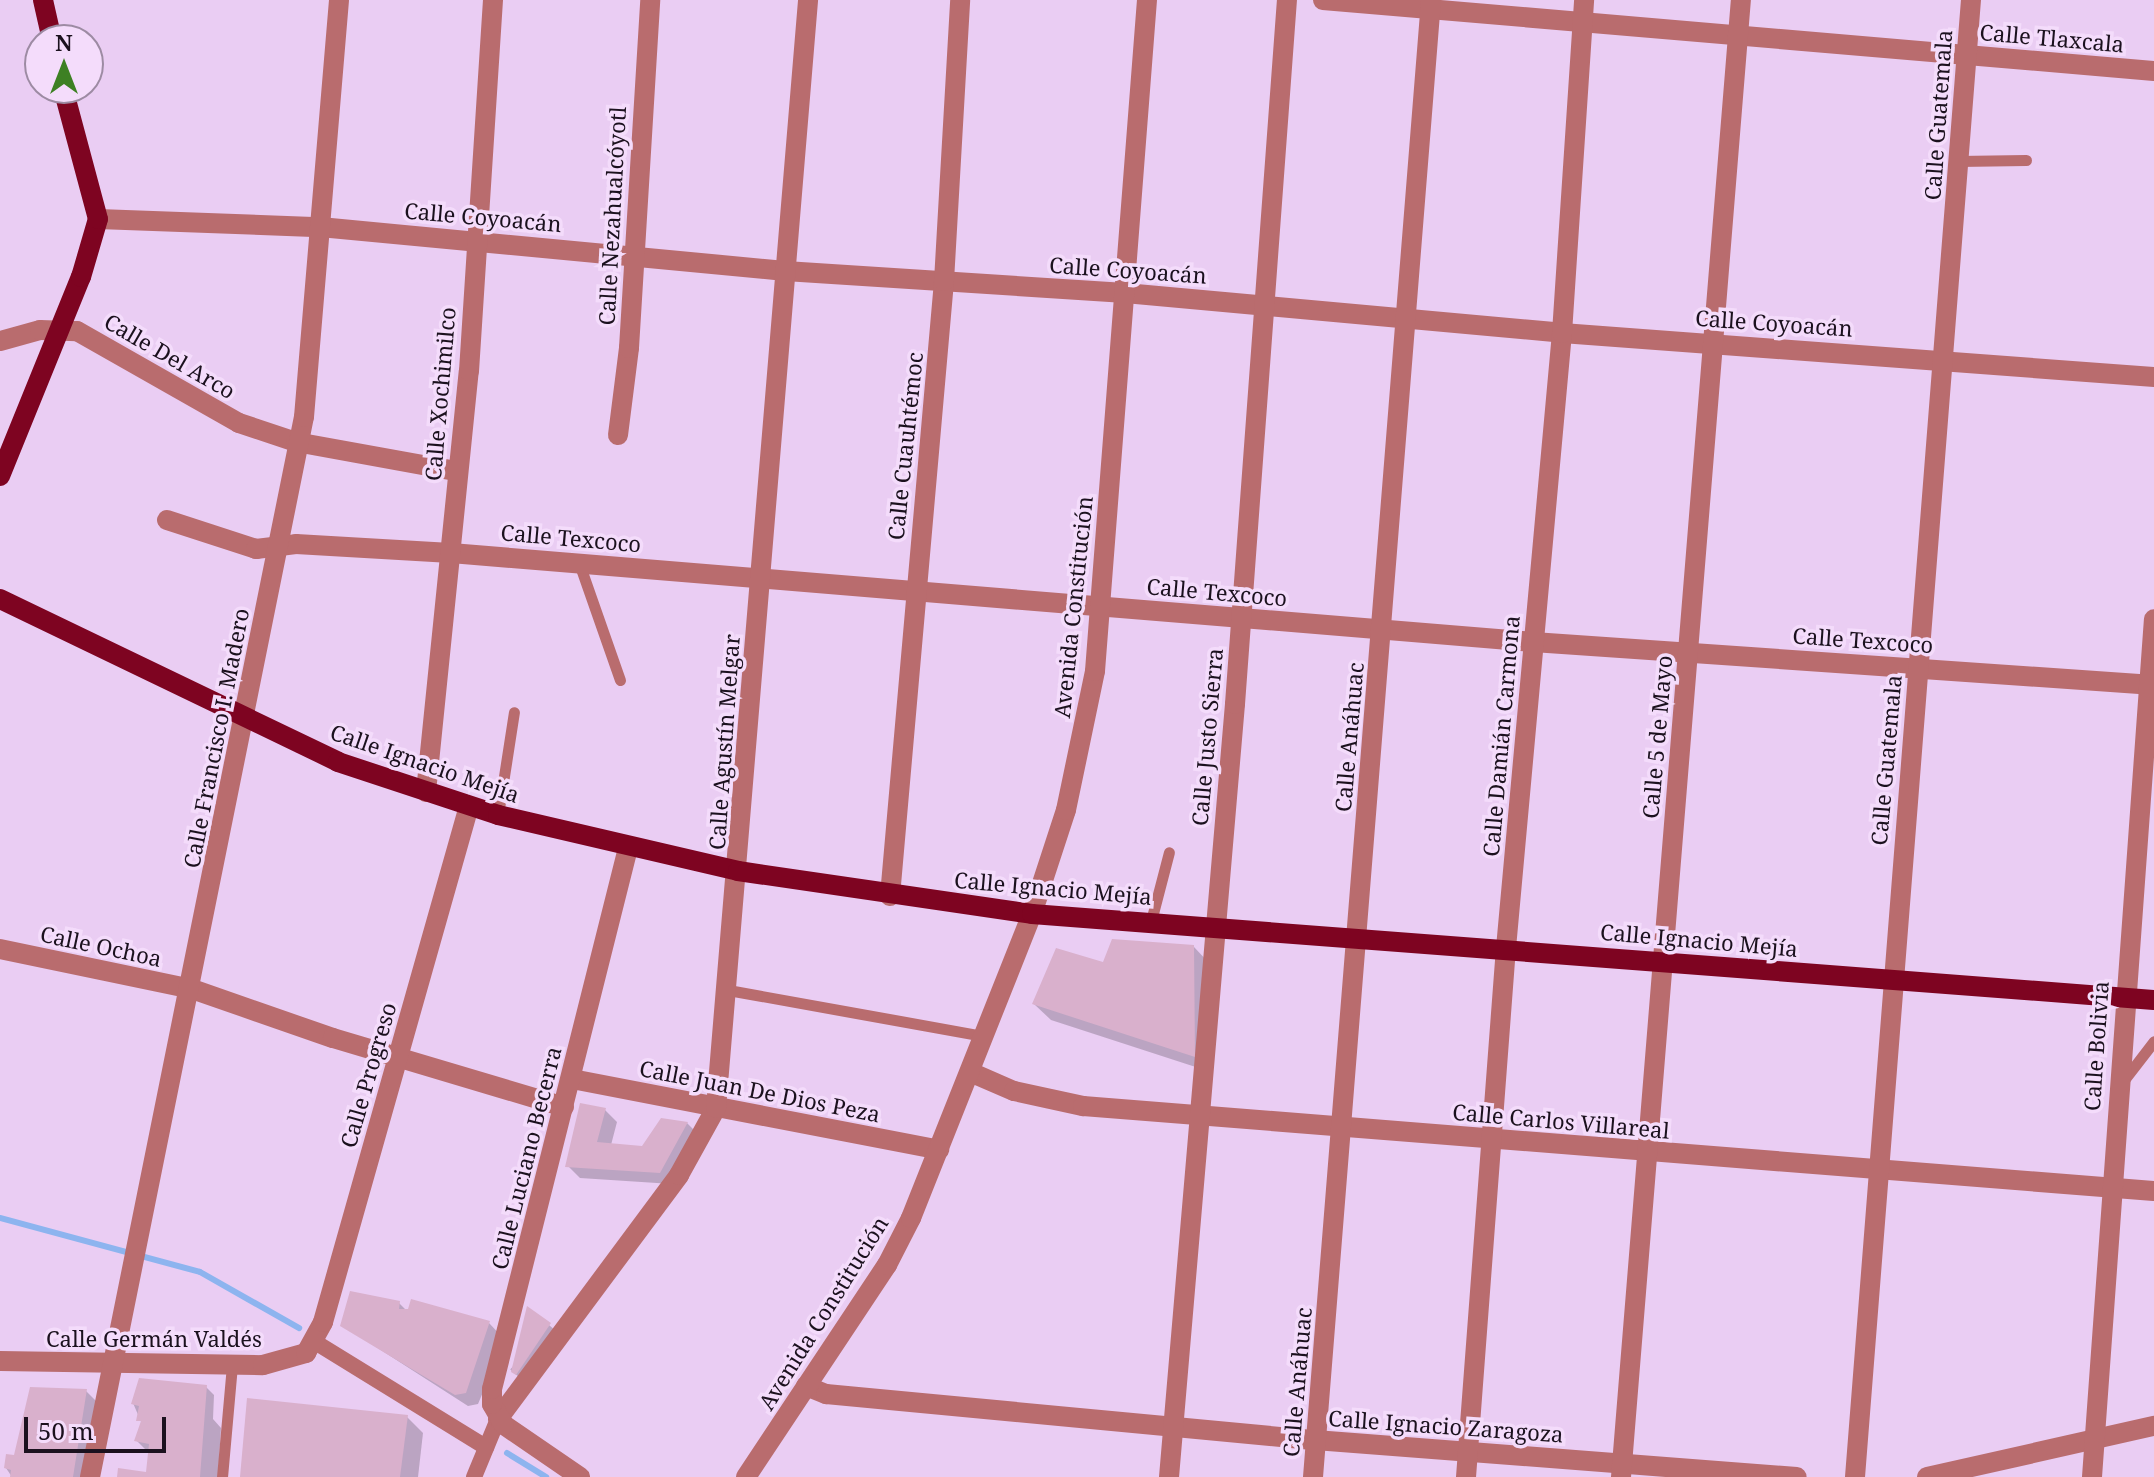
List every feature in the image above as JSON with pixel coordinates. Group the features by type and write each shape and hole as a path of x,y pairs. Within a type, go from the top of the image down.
{"main road":[{"path":"43,0 48,24"},
{"path":"0,476 93,245 98,219 67,104"},
{"name":"Calle Ignacio Mejía","path":"0,599 246,721 338,762 498,815 628,848 738,871 890,896 1032,914 1215,925 2154,1000"}],"street":[{"name":"Calle Francisco I. Madero","path":"90,1477 192,989 246,721 296,442 304,417 339,0"},
{"name":"Calle Xochimilco","path":"426,792 451,553 456,471 469,371 475,241 493,0"},
{"name":"Calle Nezahualcóyotl","path":"618,435 629,348 632,255 650,0"},
{"name":"Calle Agustín Melgar","path":"498,1419 679,1175 716,1108 808,0"},
{"name":"Calle Cuauhtémoc","path":"890,896 914,591 944,281 960,0"},
{"name":"Avenida Constitución","path":"746,1477 887,1265 939,1150 1032,914 1081,753 1100,607 1147,0"},
{"name":"Calle Justo Sierra","path":"1169,1477 1242,619 1287,0"},
{"name":"Calle Tlaxcala","path":"1323,0 1583,10 1737,32 2154,71"},
{"name":"Calle 5 de Mayo","path":"1622,1470 1741,0"},
{"name":"Calle Guatemala","path":"1855,1477 1892,981 1947,360 1971,0"},
{"name":"Calle Anáhuac","path":"1313,1477 1343,1126 1355,936 1408,320 1430,5"},
{"name":"Calle Damián Carmona","path":"1466,1477 1506,948 1562,333 1583,10"},
{"name":"Calle Coyoacán","path":"98,219 320,227 785,271 1125,293 1562,333 2154,377"},
{"name":"Calle Del Arco","path":"0,341 59,328 103,341 239,423 296,442 456,471"},
{"name":"Calle Texcoco","path":"167,520 256,549 277,547 451,553 579,562 1533,642 2151,684"},
{"name":"Calle Bolivia","path":"2092,1477 2123,999 2154,619"},
{"name":"Calle Progreso","path":"311,1347 469,806"},
{"name":"Calle Luciano Becerra","path":"474,1477 498,1419 492,1389 628,848"},
{"name":"Calle Ochoa","path":"0,949 192,989"},
{"path":"192,989 398,1057 564,1107"},
{"name":"Calle Carlos Villareal","path":"970,1072 1047,1100 1199,1116 2154,1191"},
{"name":"Calle Juan De Dios Peza","path":"572,1079 939,1150"},
{"path":"311,1347 486,1447"},
{"name":"Calle Germán Valdés","path":"0,1361 232,1365 289,1361 311,1347"},
{"name":"Calle Ignacio Zaragoza","path":"806,1386 826,1394 1622,1470 1797,1477"},
{"path":"498,1419 580,1477"},
{"path":"1927,1477 2154,1426"}],"lane":[{"path":"1958,161 2026,160"},
{"path":"579,562 620,680"},
{"path":"498,815 514,712"},
{"path":"1151,921 1169,852"},
{"path":"728,990 984,1036"},
{"path":"2118,1091 2154,1041"},
{"path":"222,1477 232,1365"}],"building":[{"path":"1112,939 1194,945 1195,1057 1032,1004 1056,948 1103,962"},
{"path":"580,1103 606,1108 597,1142 642,1146 661,1118 688,1122 660,1173 565,1167"},
{"path":"350,1291 400,1301 399,1309 408,1309 411,1299 490,1321 466,1393 455,1395 340,1326"},
{"path":"527,1306 551,1323 516,1375 511,1372"},
{"path":"139,1378 207,1385 200,1477 117,1477 118,1468 146,1472 149,1444 134,1441 141,1421 136,1421 139,1406 131,1404"},
{"path":"30,1387 87,1389 73,1477 10,1477 11,1470 4,1468 6,1454 14,1455"},
{"path":"247,1398 408,1415 400,1477 240,1477"}],"waterway":[{"path":"0,1218 200,1272 299,1328"},
{"path":"507,1453 546,1477"}]}
